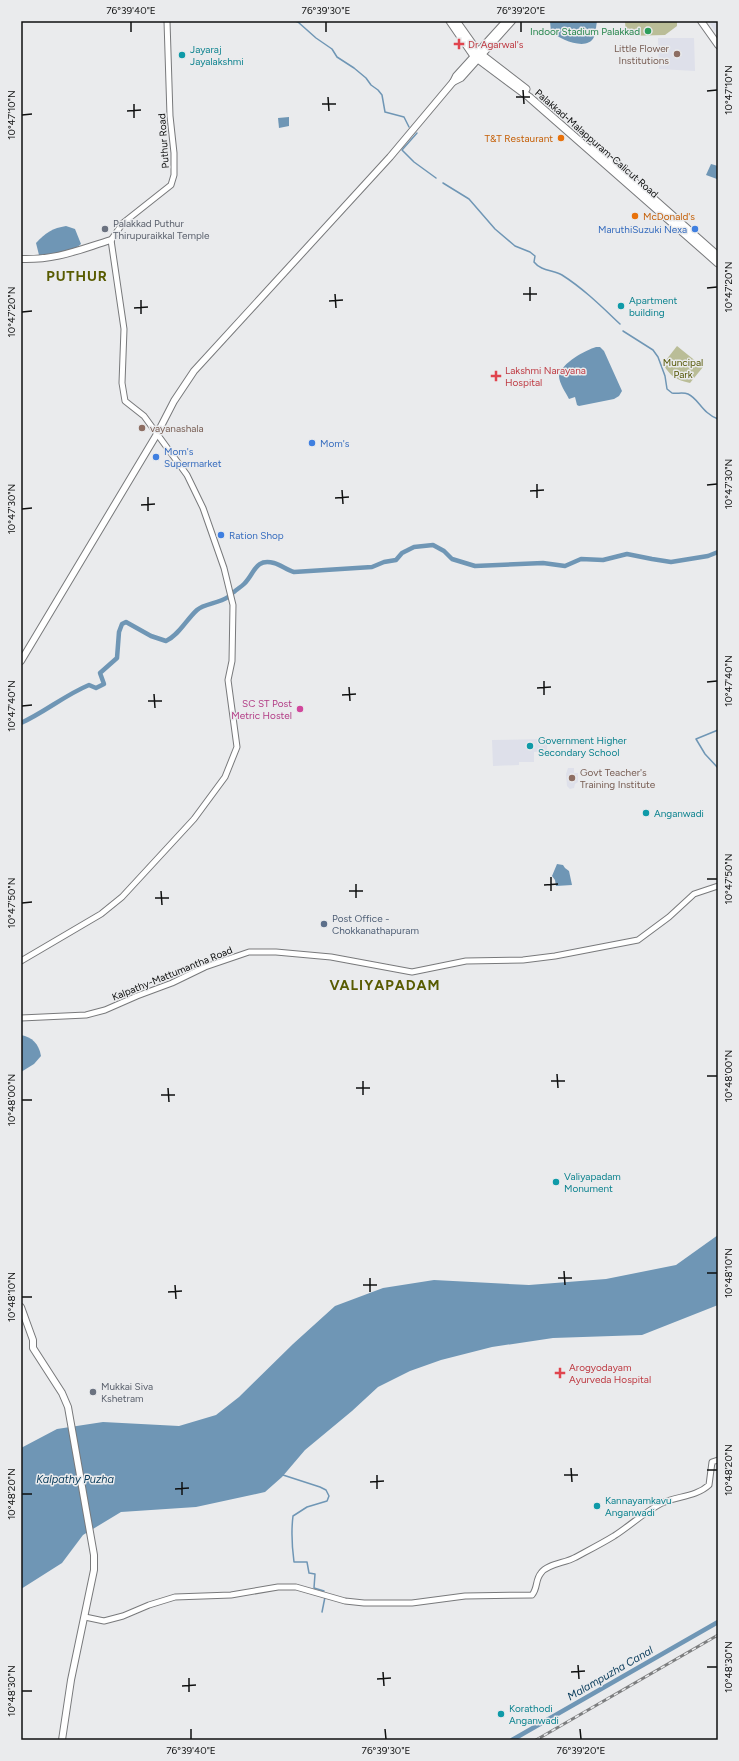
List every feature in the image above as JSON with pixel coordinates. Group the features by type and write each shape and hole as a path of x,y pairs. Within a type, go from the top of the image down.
{"highway":[{"name":"Palakkad-Malappuram-Calicut Road","path":"450,21 478,55 556,120 718,263"},
{"name":"Palakkad-Malappuram-Calicut Road","path":"456,21 478,55 572,127 718,256"}],"main road":[{"path":"21,661 157,434 174,401 194,371 390,156 453,82 461,78 506,21"},
{"path":"478,55 512,21"},
{"path":"701,21 718,45"},
{"path":"21,259 50,258 111,240"},
{"path":"21,1307 32,1340 33,1348 62,1393 70,1416 94,1555 94,1570 71,1680 62,1740"}],"street":[{"name":"Puthur Road","path":"111,240 123,223 172,185 174,175 174,153 170,116 168,21"},
{"path":"21,962 101,914 122,898 194,819 225,777 237,747 228,680 232,661 234,604 224,568 203,508 187,475 144,416 125,402 122,383 124,329 111,240"},
{"name":"Kalpathy-Mattumantha Road","path":"21,1018 86,1015 105,1010 172,983 206,967 249,952 276,952 331,957 412,972 466,961 523,960 555,956 638,940 669,918 694,894 718,886"},
{"path":"84,1617 104,1621 123,1616 175,1597 231,1595 278,1587 296,1587 345,1601 364,1603 412,1603 464,1596 532,1595 536,1590 537,1581 541,1572 555,1565 571,1560 615,1536 644,1512 664,1502 702,1491 709,1485 712,1462 718,1460"}],"shaded area":[{"path":"708,21 718,21 718,35 710,24"},
{"name":"Little Flower Institutions","path":"658,38 694,38 695,71 659,69"},
{"path":"547,739 547,751 534,752 534,762 519,762 519,765 493,766 492,740"},
{"name":"Govt Teacher's Training Institute","path":"568,768 574,768 574,773 578,773 578,782 575,784 574,788 570,789 567,786 566,774"}],"green space":[{"name":"Indoor Stadium Palakkad","path":"625,21 677,21 677,26 665,35 626,36"},
{"name":"Muncipal Park","path":"677,346 703,367 690,383 674,377 668,372 663,364"}],"water":[{"path":"550,21 597,21 596,31 591,41 586,44 573,43 551,32"},
{"path":"289,117 289,126 279,128 278,118"},
{"path":"711,164 718,166 717,179 706,175"},
{"path":"66,226 75,229 81,244 72,250 55,254 39,255 36,243 43,236 57,228"},
{"path":"596,347 600,347 604,351 622,391 619,396 614,399 579,406 577,405 575,397 569,399 561,385 559,376 564,366 569,362 580,354"},
{"path":"557,864 563,865 569,871 572,885 556,886 555,880 552,876"},
{"path":"21,1035 32,1039 39,1048 41,1056 34,1064 21,1072"},
{"name":"Kalpathy Puzha","path":"718,1235 718,1305 642,1335 553,1338 492,1347 441,1360 410,1371 378,1387 305,1450 282,1477 265,1492 196,1507 121,1512 83,1535 62,1563 21,1589 21,1448 57,1429 103,1422 179,1426 216,1415 239,1397 293,1344 335,1306 383,1288 434,1280 529,1285 606,1279 676,1265"}],"waterway":[{"path":"295,21 332,49 337,57 366,78 382,95 385,112 404,117 409,127"},
{"path":"417,133 402,150 414,162 436,178"},
{"path":"443,183 469,199 495,229 515,246 530,252 535,256 534,262 537,265 562,275 570,280 620,324"},
{"path":"623,331 653,350 658,357 665,376 667,389 672,393 684,393 692,396 704,410 718,419"},
{"path":"234,592 244,584 256,568 263,563 274,563 294,572 372,567 384,562 396,560 402,553 414,547 433,545 444,551 452,559 475,566 543,563 565,566 581,559 603,560 627,554 671,562 708,556 718,552"},
{"path":"21,723 80,689 89,685 96,688 104,684 100,673 117,658 119,632 122,624 126,622 151,636 166,641 175,635 197,610 228,597"},
{"path":"718,730 696,739 705,754 718,768"},
{"path":"283,1475 320,1487 326,1490 329,1496 327,1501 307,1507 293,1516 292,1528 294,1562 307,1562 309,1573 315,1574 314,1588 324,1591"},
{"path":"322,1612 325,1597"},
{"name":"Malampuzha Canal","path":"512,1740 718,1622"}],"railway":[{"path":"536,1740 718,1635"}],"place":[{"name":"Indoor Stadium Palakkad","path":"648,31"},
{"name":"Dr Agarwal's","path":"459,44"},
{"name":"Little Flower Institutions","path":"677,54"},
{"name":"Jayaraj Jayalakshmi","path":"182,55"},
{"name":"T&T Restaurant","path":"561,138"},
{"name":"McDonald's","path":"635,216"},
{"name":"Palakkad Puthur Thirupuraikkal Temple","path":"105,229"},
{"name":"MaruthiSuzuki Nexa","path":"695,229"},
{"name":"Apartment building","path":"621,306"},
{"name":"Lakshmi Narayana Hospital","path":"496,376"},
{"name":"vayanashala","path":"142,428"},
{"name":"Mom's","path":"312,443"},
{"name":"Mom's Supermarket","path":"156,457"},
{"name":"Ration Shop","path":"221,535"},
{"name":"SC ST Post Metric Hostel","path":"300,709"},
{"name":"Government Higher Secondary School","path":"530,746"},
{"name":"Govt Teacher's Training Institute","path":"572,778"},
{"name":"Anganwadi","path":"646,813"},
{"name":"Post Office - Chokkanathapuram","path":"324,924"},
{"name":"Valiyapadam Monument","path":"556,1182"},
{"name":"Arogyodayam Ayurveda Hospital","path":"560,1373"},
{"name":"Mukkai Siva Kshetram","path":"93,1392"},
{"name":"Kannayamkavu Anganwadi","path":"597,1506"},
{"name":"Korathodi Anganwadi","path":"501,1714"}],"district":[{"name":"PUTHUR","path":"77,276"},
{"name":"VALIYAPADAM","path":"385,985"}]}
